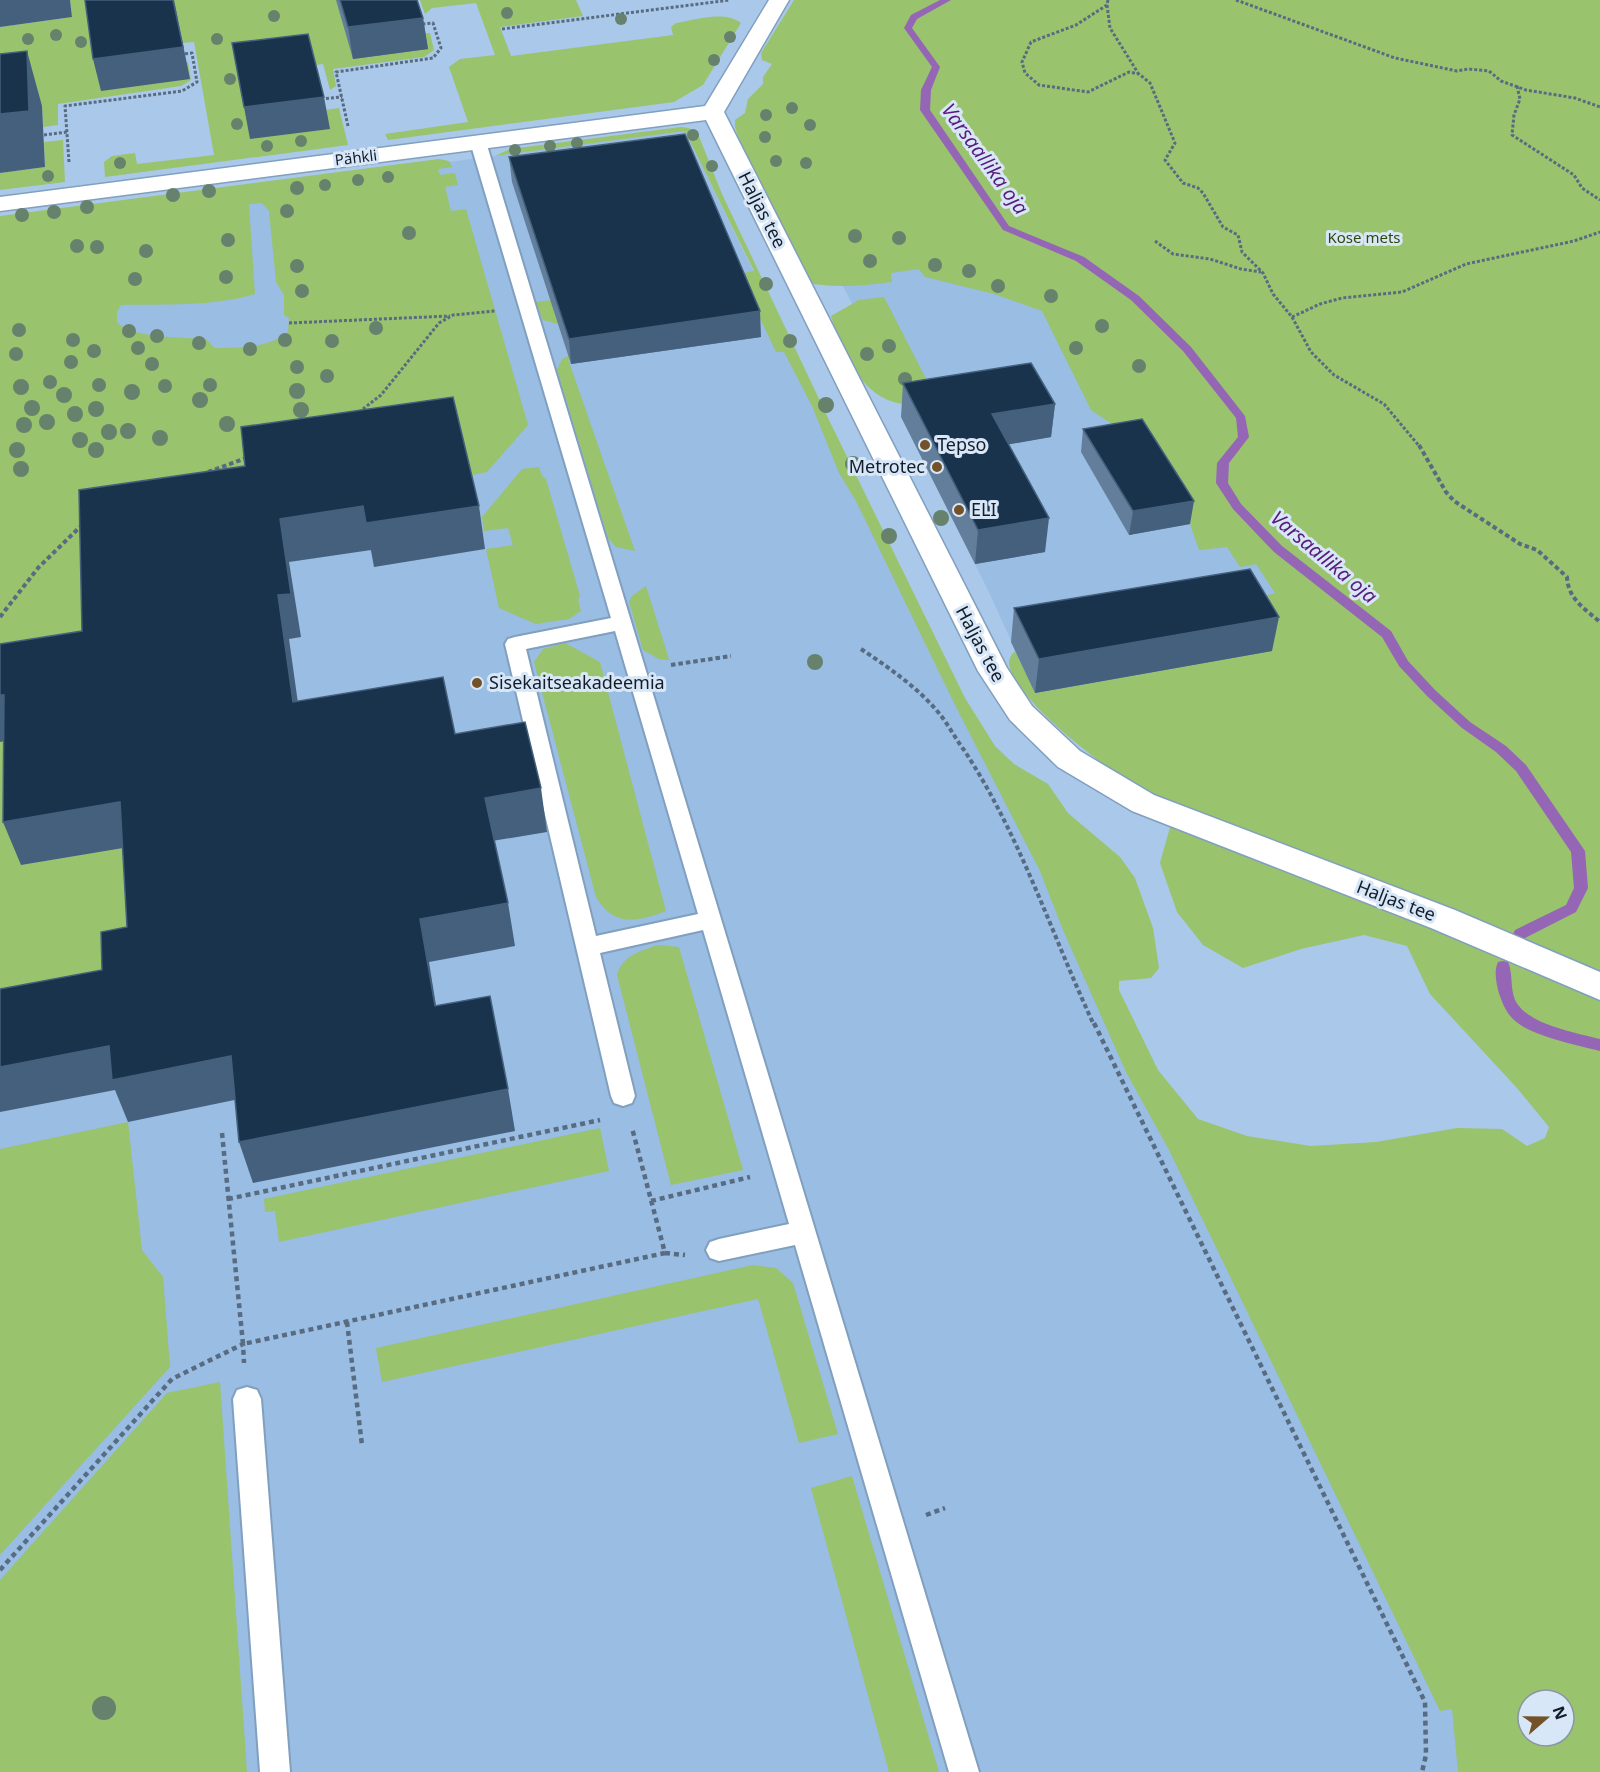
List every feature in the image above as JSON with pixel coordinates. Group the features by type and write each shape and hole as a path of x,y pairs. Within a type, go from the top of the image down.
{"street":[{"path":"713,112 779,0"},
{"name":"Pähkli","path":"0,204 713,112"},
{"name":"Haljas tee","path":"713,112 987,661 1021,713 1069,759 1143,803 1443,919 1600,987"}],"lane":[{"path":"478,142 964,1772"},
{"path":"621,622 515,644 626,1105"},
{"path":"587,947 711,920"},
{"path":"719,1250 804,1232"},
{"path":"247,1399 275,1772"}],"path":[{"path":"502,29 730,0"},
{"path":"1236,0 1283,15 1294,22 1395,58 1457,71 1468,69 1489,71 1501,81 1516,86 1575,98 1600,107"},
{"path":"1108,2 1076,25 1031,42 1022,62 1025,73 1039,85 1088,92 1129,72 1139,74"},
{"path":"1108,2 1107,22 1112,35 1139,74 1150,83 1172,132 1175,143 1165,160 1182,183 1198,188 1203,193 1223,227 1238,235 1242,252 1263,273 1278,303 1292,317 1311,352 1334,375 1384,404 1417,442 1446,492 1454,501 1520,544 1537,550 1549,559 1567,577 1566,586 1570,596 1600,622"},
{"path":"349,127 336,72 428,60 441,48 433,22 417,25"},
{"path":"69,163 65,106 182,91 192,87 197,82 192,53 173,55"},
{"path":"1516,86 1519,90 1520,103 1514,114 1515,129 1512,135 1574,175 1582,188 1600,200"},
{"path":"321,100 342,97"},
{"path":"44,135 67,132"},
{"path":"1292,317 1342,298 1402,292 1466,264 1552,246 1600,232"},
{"path":"1155,241 1173,254 1210,259 1263,273"},
{"path":"289,323 528,309"},
{"path":"352,416 381,395 439,323 453,315"},
{"path":"207,472 259,453"},
{"path":"0,617 22,586 59,546 85,523"},
{"path":"861,649 892,670 938,712 983,779 999,810 1034,881 1066,964 1109,1056 1425,1702 1426,1755 1422,1772"},
{"path":"0,1570 172,1379 243,1344 665,1253 626,1105 228,1200"},
{"path":"222,1133 243,1344"},
{"path":"651,1202 786,1169"},
{"path":"347,1322 362,1445"}],"shaded area":[{"name":"Sisekaitseakadeemia","path":"685,131 1483,1772 0,1772 0,221"},
{"path":"889,166 1071,286 1320,659 1035,693 987,588 901,417 906,416 903,404 836,272"}],"green space":[{"path":"70,0 356,0 422,34 430,33 434,50 424,57 333,69 336,86 330,90 323,64 256,73 325,110 339,108 348,145 105,177 104,162 112,156 135,153 137,164 214,155 194,42 183,43 178,19 175,64 188,62 191,80 181,86 58,104 58,125 43,127 42,106 0,111 0,27 72,17"},
{"path":"420,0 576,0 583,16 500,27 511,56 673,35 671,27 676,23 701,18 726,17 741,23 703,85 674,102 388,140 385,134 468,122 449,67 460,59 495,55 476,3 432,8 425,14"},
{"name":"Kose mets","path":"794,0 1600,0 1600,1772 1458,1772 1452,1709 1440,1711 1169,1150 1126,1072 1063,930 1040,871 955,705 856,501 839,473 812,406 784,352 776,352 739,274 754,271 685,131 495,156 510,149 681,127 689,128 698,134 722,194 965,698 995,746 1014,764 1048,784 1068,813 1120,857 1135,878 1153,928 1159,968 1151,978 1119,981 1119,990 1158,1070 1198,1119 1247,1136 1311,1146 1376,1142 1457,1128 1502,1129 1527,1146 1545,1138 1549,1127 1517,1088 1430,994 1407,946 1364,935 1301,949 1243,968 1203,945 1177,912 1160,863 1176,806 1122,777 1093,757 1056,726 1024,692 1014,677 1009,663 1010,659 1015,651 1036,693 1271,651 1243,603 1275,593 1256,564 1240,567 1227,547 1199,550 1190,524 1139,442 1091,410 1042,311 994,294 925,277 919,269 891,273 892,282 839,286 807,283 742,149 735,127 735,120 745,113 748,99 763,84 763,77 772,64 762,60 761,53"},
{"path":"63,140 65,182 0,190 0,173 45,167 44,142"},
{"path":"439,159 449,161 452,167 438,169 440,175 455,173 458,185 445,187 451,211 466,209 528,425 487,472 468,476 140,589 0,690 0,216","holes":["262,203 269,211 276,282 284,295 284,315 289,318 288,332 263,344 215,348 206,339 134,332 117,322 117,312 121,305 205,303 255,294 249,204"]},
{"path":"884,297 937,400 909,404 890,401 877,394 866,384 848,358 831,316 859,300"},
{"path":"567,298 565,326 543,320 536,302"},
{"path":"576,352 573,358 568,359 635,551 616,547 608,538 557,370 562,359"},
{"path":"539,467 542,476 546,479 580,596 578,600 581,611 569,619 536,624 499,608 486,549 513,545 508,528 484,531 482,517 522,469"},
{"path":"646,586 669,660 659,659 643,650 629,602 632,596"},
{"path":"565,643 600,662 666,911 655,915 636,919 618,918 603,907 596,897 534,662 543,649"},
{"path":"94,726 21,865 161,841 142,970 0,1035 0,742"},
{"path":"657,945 679,947 743,1170 671,1185 617,975 623,963 628,959 638,952"},
{"path":"128,1122 142,1250 163,1277 170,1367 0,1555 0,1149"},
{"path":"600,1128 609,1171 279,1242 275,1211 265,1212 264,1199"},
{"path":"753,1265 776,1268 793,1283 838,1434 799,1443 758,1299 382,1382 376,1348"},
{"path":"220,1382 247,1772 0,1772 0,1580 167,1393"},
{"path":"852,1476 939,1772 889,1772 811,1488"}],"building":[{"path":"85,0 173,0 183,47 93,59"},
{"path":"340,0 417,0 423,18 348,27"},
{"path":"308,34 324,97 244,107 232,43"},
{"path":"27,51 29,111 0,114 0,54"},
{"path":"685,134 760,311 569,339 509,157"},
{"path":"1031,363 1055,404 992,414 1049,518 978,530 903,383"},
{"path":"453,397 479,506 366,523 363,506 280,519 291,594 278,595 293,702 443,677 455,734 525,722 541,788 485,798 508,903 420,919 435,1006 490,996 508,1089 239,1142 231,1056 112,1080 109,1046 0,1067 0,989 102,970 101,932 127,927 120,802 3,822 4,695 0,695 0,644 82,631 79,490 245,466 241,427"},
{"path":"1142,419 1194,501 1133,511 1083,429"},
{"path":"1250,569 1279,617 1039,659 1014,608"}],"waterway":[{"name":"Varsaallika oja","path":"947,0 914,17 908,28 936,67 926,90 925,110 1006,228 1080,259 1135,298 1187,349 1241,418 1244,437 1223,463 1222,483 1237,506 1278,549 1387,634 1403,663 1431,693 1466,725 1501,749 1521,768 1578,851 1581,888 1571,908 1520,934"},
{"name":"Varsaallika oja","path":"1503,966 1503,978 1510,1003 1523,1019 1569,1037 1600,1045"}],"place":[{"name":"Tepso","path":"925,445"},
{"name":"Metrotec","path":"937,467"},
{"name":"ELI","path":"959,510"},
{"name":"Sisekaitseakadeemia","path":"477,683"}]}
